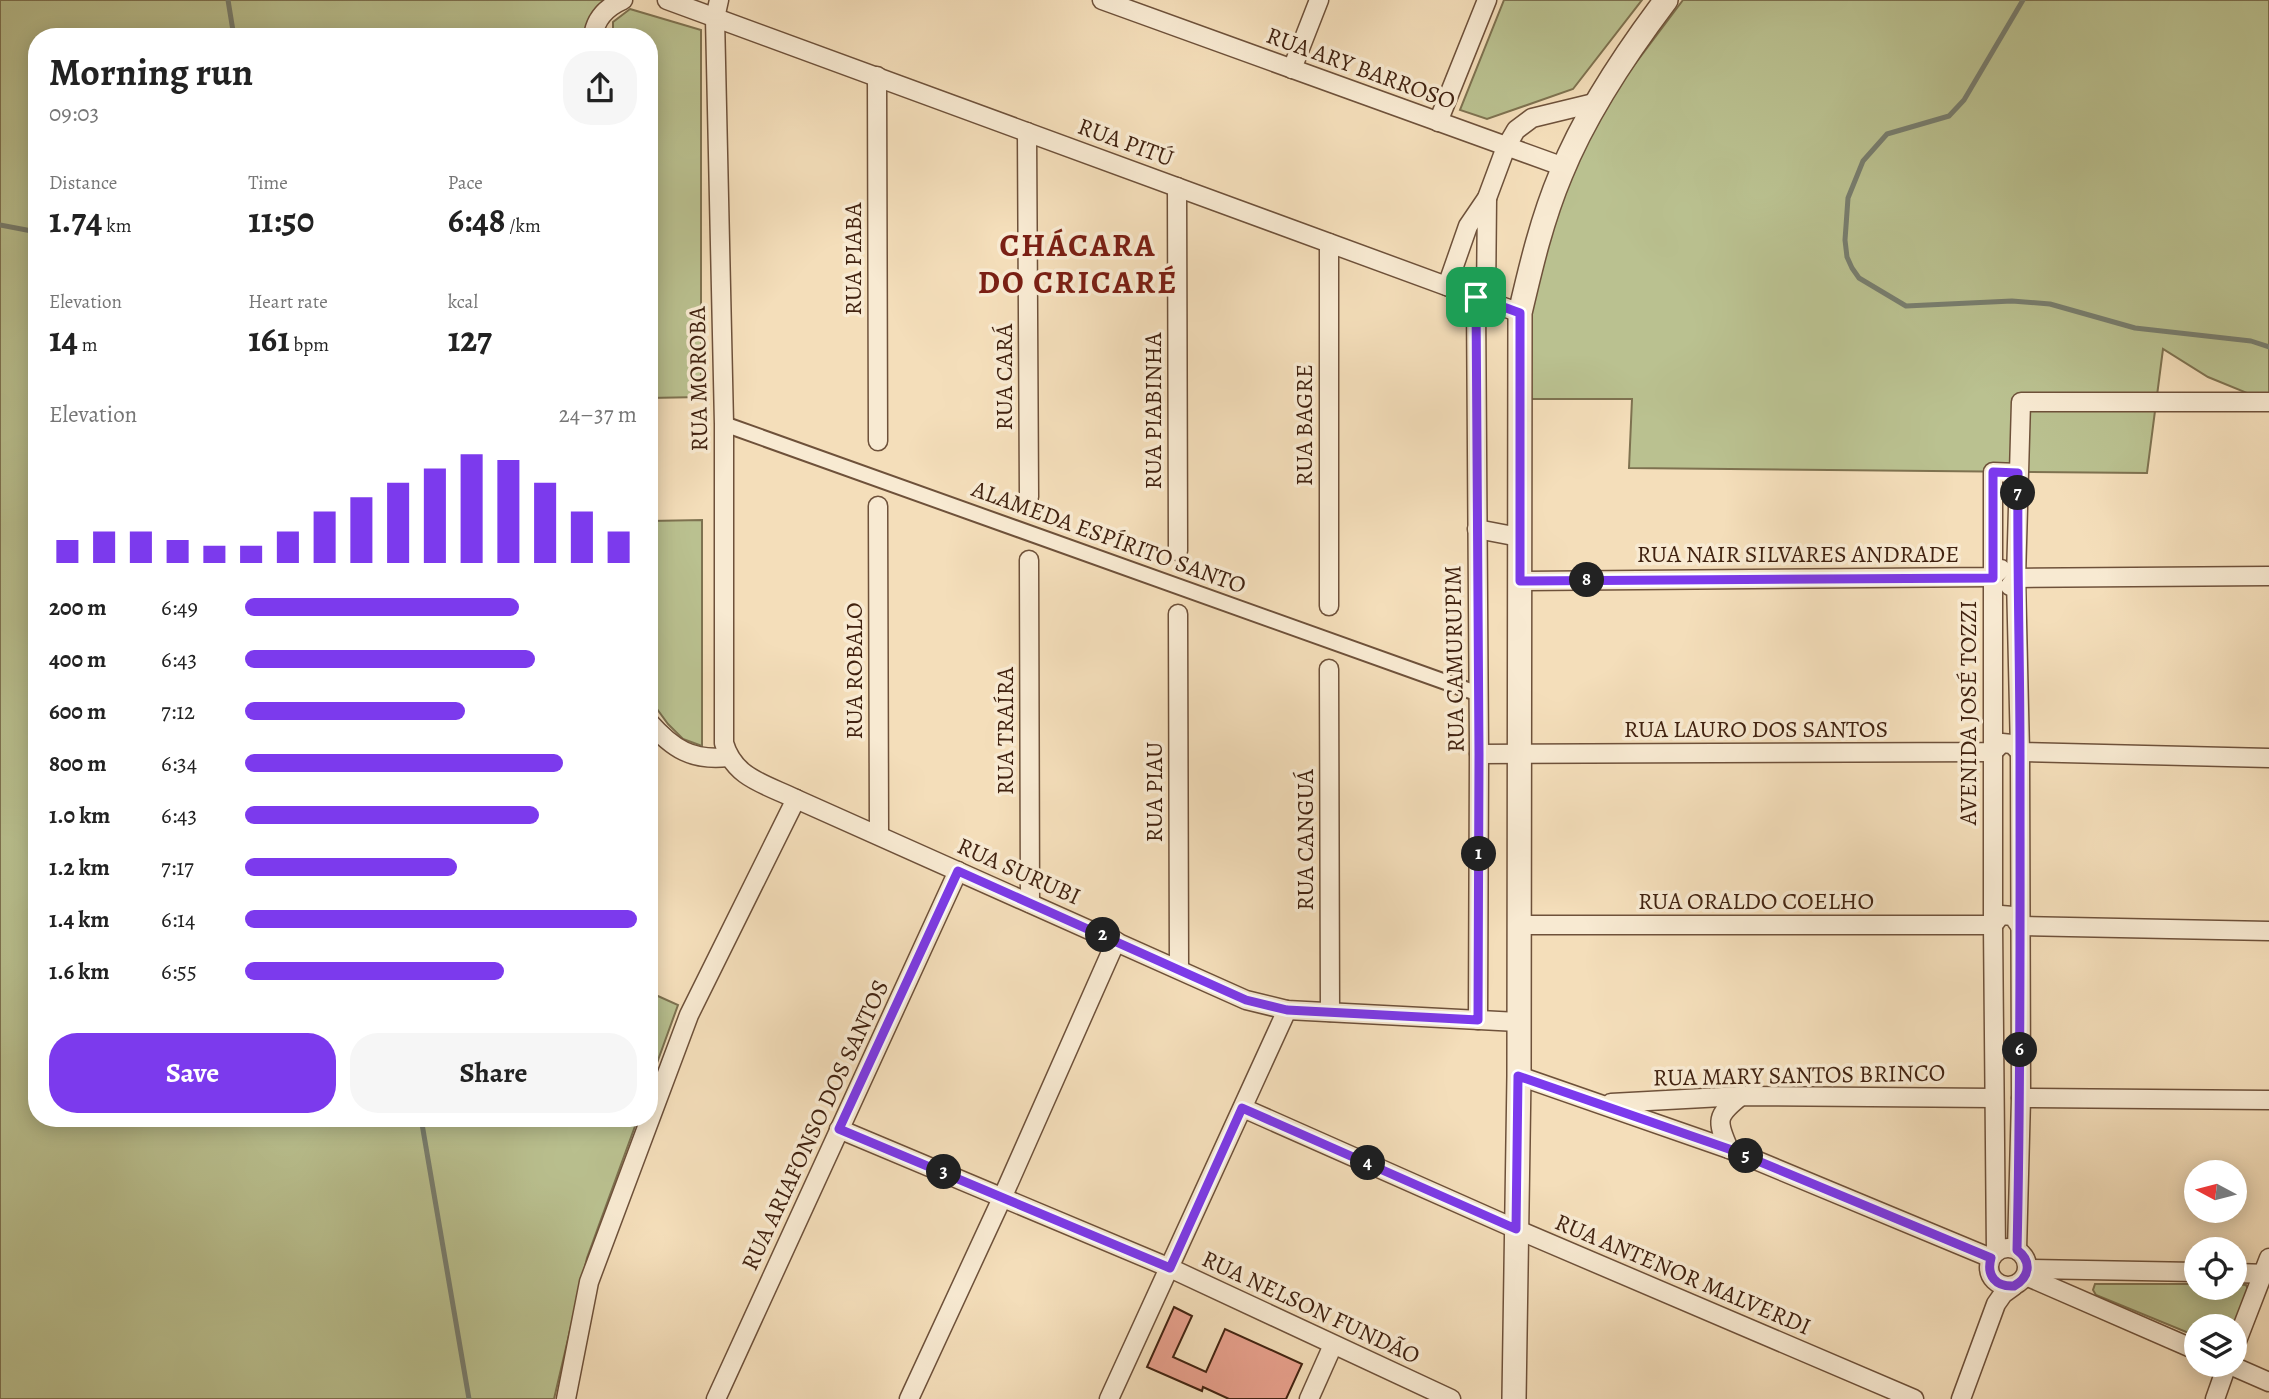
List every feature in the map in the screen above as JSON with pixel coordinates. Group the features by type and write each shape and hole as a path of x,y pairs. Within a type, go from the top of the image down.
{"street":[{"path":"596,28 600,18 624,0"},
{"name":"RUA PITÚ","path":"667,0 1520,313"},
{"name":"RUA MOROBA","path":"719,0 715,18 724,424 724,743 728,757"},
{"name":"RUA ARY BARROSO","path":"1102,0 1149,8 1292,69 1564,167"},
{"path":"1292,69 1319,0"},
{"path":"1438,122 1487,0"},
{"path":"1514,1399 1519,925 1520,313 1535,248 1564,167 1598,102 1666,0"},
{"name":"RUA PIABA","path":"877,76 878,442"},
{"path":"1447,286 1468,226 1488,198 1506,147 1516,130 1532,118 1598,102"},
{"name":"RUA CARÁ","path":"1027,132 1029,497"},
{"name":"RUA PIABINHA","path":"1177,187 1178,551"},
{"name":"RUA CAMURUPIM","path":"1478,1020 1477,529 1481,299 1488,198"},
{"name":"RUA BAGRE","path":"1329,243 1329,606"},
{"path":"2018,473 2021,402 2269,402"},
{"name":"ALAMEDA ESPÍRITO SANTO","path":"724,424 1479,694"},
{"name":"AVENIDA JOSÉ TOZZI","path":"1996,1304 1997,1292 1989,1273 1993,1255 1994,1098 1993,472 2018,473 2016,578 2020,752 2021,1098 2017,1250"},
{"name":"RUA ROBALO","path":"878,506 879,835"},
{"path":"1477,529 1519,537"},
{"name":"RUA TRAÍRA","path":"1029,560 1030,903"},
{"name":"RUA NAIR SILVARES ANDRADE","path":"1520,581 1993,578 2000,586 2009,587 2016,578 2269,576"},
{"name":"RUA PIAU","path":"1178,614 1179,969"},
{"name":"RUA CANGUÁ","path":"1329,668 1330,1012"},
{"path":"658,731 670,743 697,758 728,757"},
{"name":"RUA LAURO DOS SANTOS","path":"1479,754 1993,752 2001,762 2012,762 2020,752 2269,758"},
{"name":"RUA SURUBI","path":"728,757 739,771 796,799 1246,1000 1287,1010 1518,1022"},
{"path":"658,1098 689,1015 796,799"},
{"name":"RUA ARIAFONSO DOS SANTOS","path":"716,1399 958,871"},
{"name":"RUA ORALDO COELHO","path":"1519,925 1993,925 2001,935 2012,935 2020,926 2269,931"},
{"path":"909,1399 1116,941"},
{"path":"1109,1399 1287,1010"},
{"path":"1518,1076 1729,1149 1993,1255 2010,1247 2023,1255 2022,1277"},
{"path":"1729,1149 1720,1128 1723,1111 1741,1096"},
{"name":"RUA MARY SANTOS BRINCO","path":"1604,1104 1741,1096 1994,1098 2002,1109 2014,1109 2021,1098 2269,1100"},
{"name":"RUA ANTENOR MALVERDI","path":"1242,1108 1516,1229 1914,1399"},
{"path":"566,1399 589,1282 647,1127"},
{"name":"RUA NELSON FUNDÃO","path":"839,1129 1170,1268 1451,1399"},
{"path":"2247,1272 2267,1269 2247,1317"},
{"path":"1993,1279 1999,1284 2022,1277 2184,1272"},
{"path":"2022,1277 2184,1345"},
{"name":"AVENIDA JOSÉ TOZZI","path":"1961,1399 1996,1304 2022,1277"},
{"path":"1309,1399 1333,1345"},
{"path":"2247,1373 2269,1382"},
{"path":"2215,1399 2224,1377"}],"green space":[{"path":"0,0 621,0 600,28 28,28 28,1127 635,1127 587,1258 554,1399 0,1399"},
{"path":"1504,0 1642,0 1573,89 1487,119 1460,110"},
{"path":"1683,0 2269,0 2269,402 2208,377 2163,349 2147,473 1629,468 1632,399 1521,399 1529,294 1561,198 1608,100"},
{"path":"630,9 701,30 701,397 658,398 658,28 613,28 613,22"},
{"path":"702,520 702,746 683,739 658,710 658,521"},
{"path":"658,996 678,1005 658,1060"},
{"path":"2095,1284 2184,1284 2184,1300 2245,1300 2240,1314 2184,1314 2184,1331 2096,1295 2093,1290"}],"building":[{"path":"1174,1307 1192,1316 1173,1357 1206,1372 1225,1329 1302,1364 1286,1399 1229,1399 1203,1387 1202,1391 1147,1367"}],"waterway":[{"path":"228,0 233,28"},
{"path":"2023,0 1964,100 1949,116 1887,134 1863,161 1848,198 1845,240 1847,257 1859,278 1906,306 2012,301 2050,304 2135,328 2251,341 2269,347"},
{"path":"0,225 28,230"},
{"path":"423,1127 469,1399"}],"district":[{"name":"CHÁCARA DO CRICARÉ","path":"1078,264"}],"route":[{"path":"1476,297 1520,313 1520,581 1993,578 1993,472 2018,473 2016,578 2020,752 2021,1098 2017,1250 2027,1261 2028,1269 2026,1276 2014,1286 1999,1284 1993,1279 1989,1273 1991,1258 1729,1149 1518,1076 1516,1229 1242,1108 1170,1268 839,1129 958,871 1246,1000 1287,1010 1478,1020 1476,297"}]}
